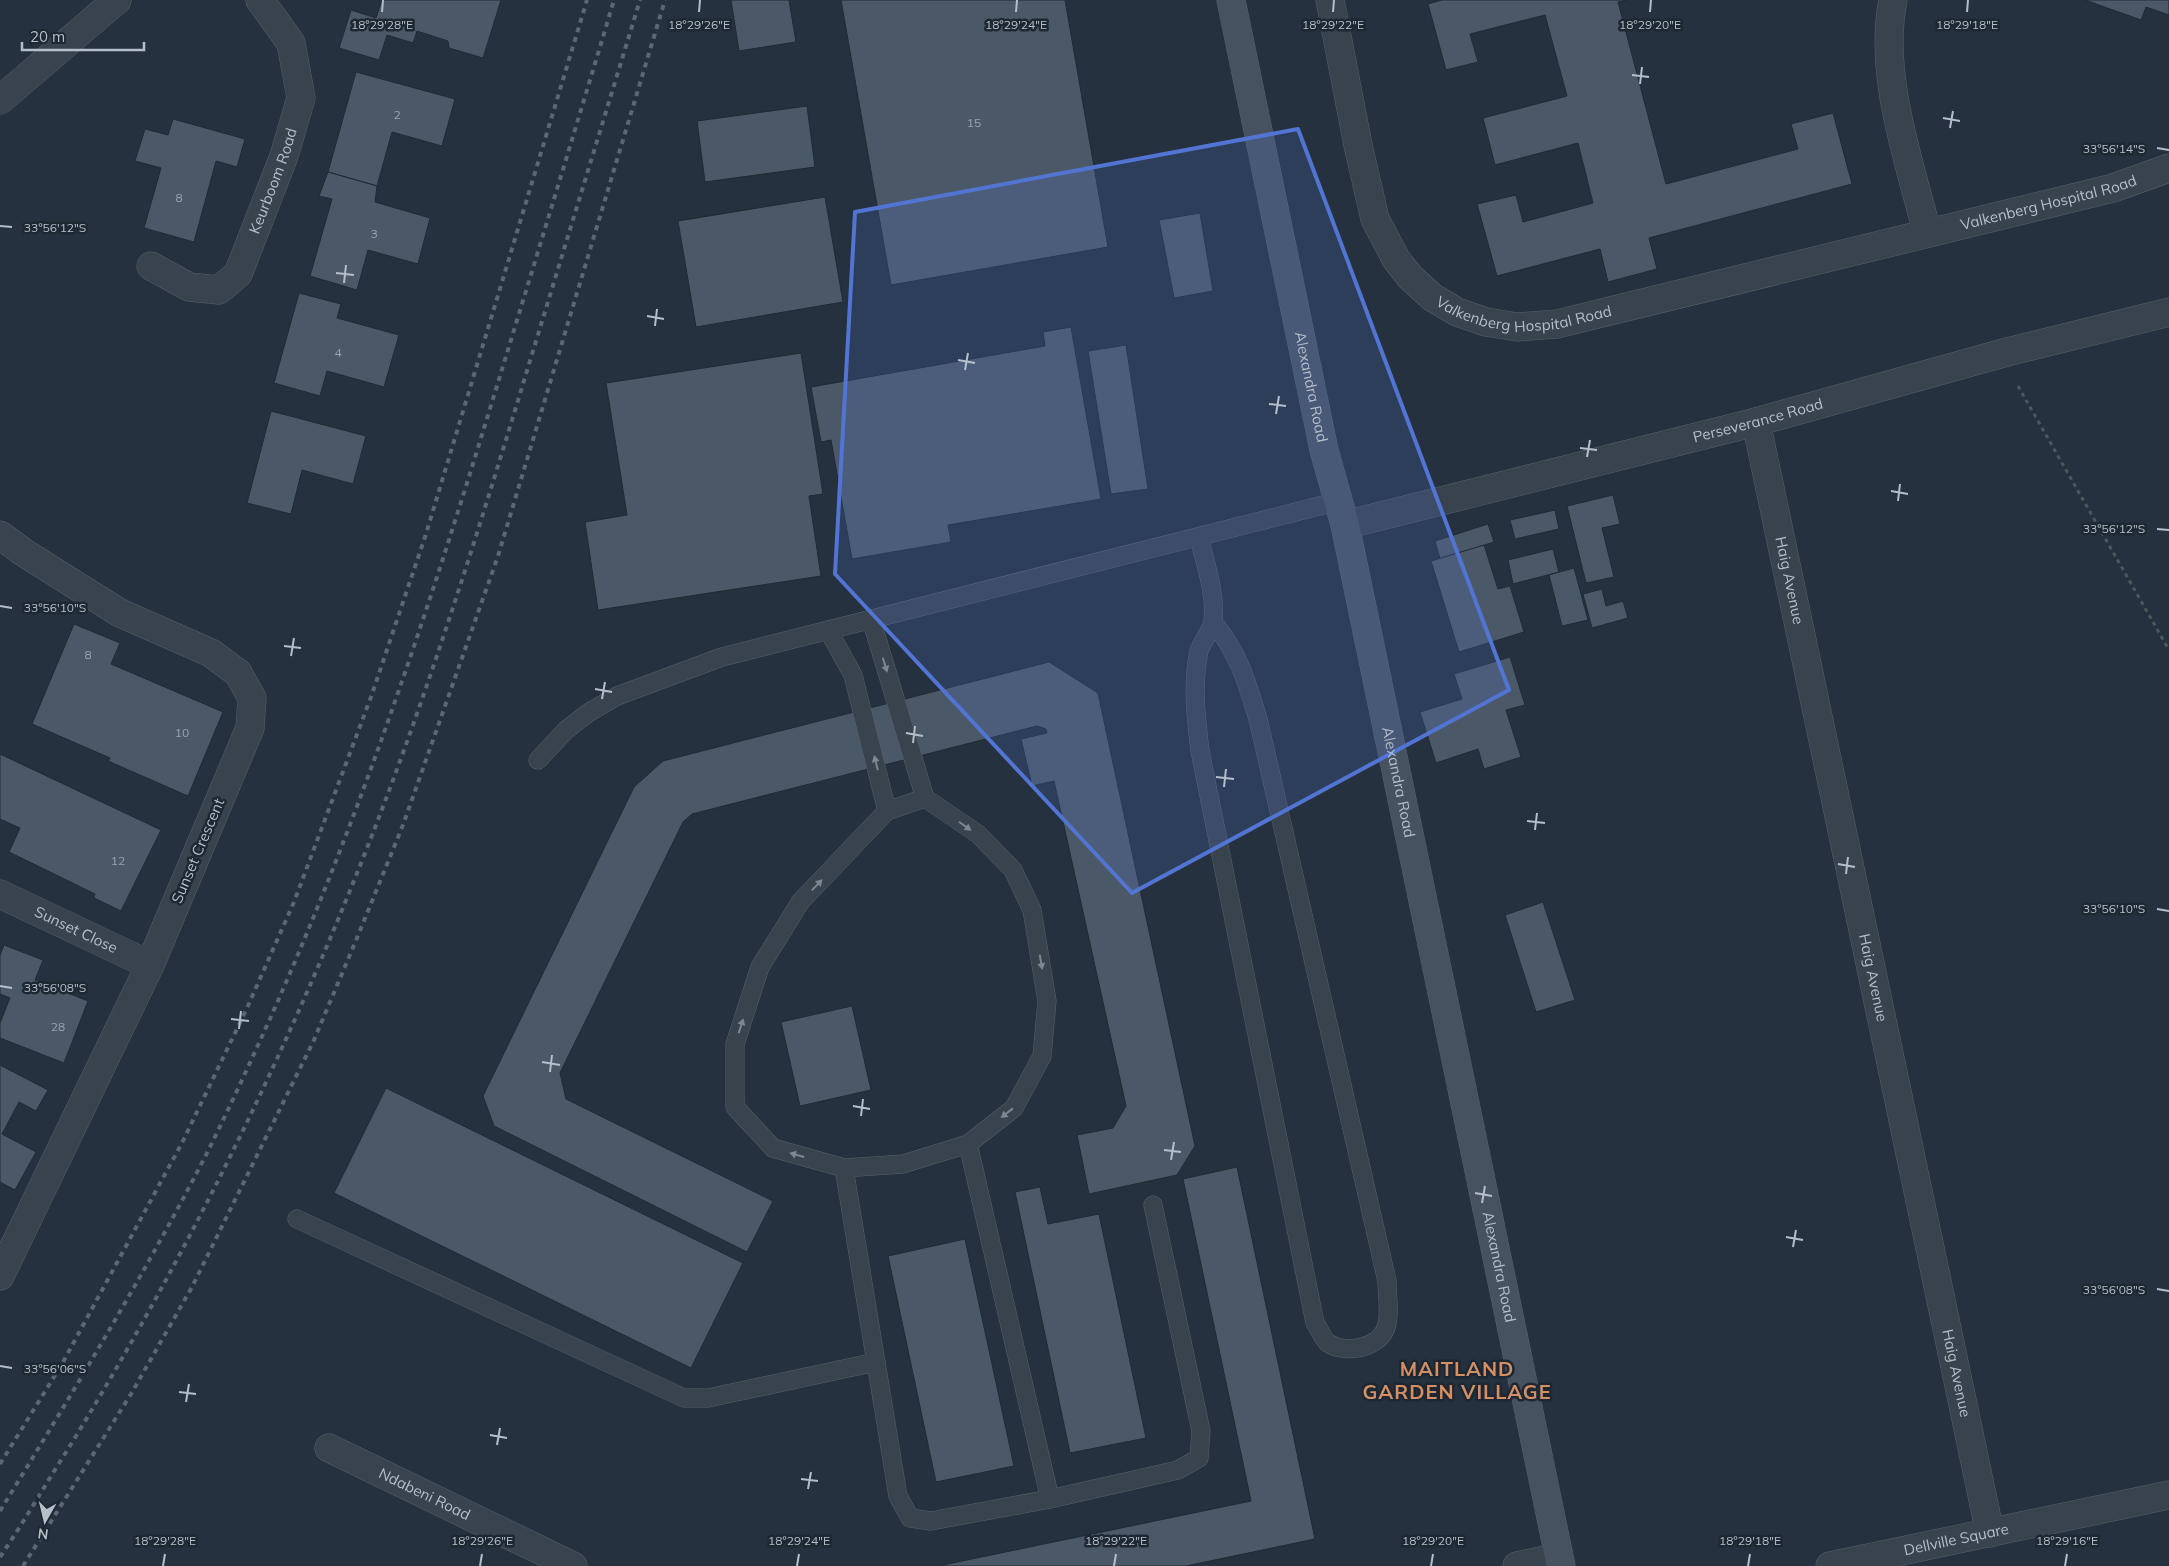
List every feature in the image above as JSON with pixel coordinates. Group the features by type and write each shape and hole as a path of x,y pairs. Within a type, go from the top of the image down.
{"street":[{"path":"0,100 117,0"},
{"name":"Keurboom Road","path":"151,266 189,288 219,290 238,274 284,156 301,98 291,43 260,0"},
{"name":"Alexandra Road","path":"1231,0 1324,450 1342,513 1560,1561"},
{"name":"Valkenberg Hospital Road","path":"1330,0 1358,145 1375,219 1396,259 1410,277 1432,296 1457,312 1486,322 1517,327 1557,324 2113,188 2169,168"},
{"path":"1893,0 1890,16 1892,89 1927,232"},
{"name":"Perseverance Road","path":"1342,513 1756,422 2007,352 2169,312"},
{"name":"Haig Avenue","path":"1756,422 1990,1532"},
{"name":"Sunset Crescent","path":"0,535 23,552 120,613 211,653 238,673 252,698 250,728 150,965 0,1276"},
{"name":"Sunset Close","path":"0,894 150,965"},
{"name":"Ndabeni Road","path":"329,1448 573,1566"},
{"name":"Dellville Square","path":"1830,1566 2169,1495"},
{"path":"1517,1566 1560,1561"}],"lane":[{"path":"538,760 566,730 588,712 617,696 722,657 1199,537 1342,513"},
{"path":"1199,537 1212,595 1213,622 1200,649 1195,675 1194,705 1200,751 1315,1323 1327,1342 1348,1350 1362,1347 1381,1337 1387,1325 1387,1281 1258,719 1241,664 1228,640 1213,622"},
{"path":"870,619 925,798 978,834 1013,870 1032,910 1047,1001 1042,1056 1014,1108 968,1144 903,1164 844,1168 773,1148 735,1107 735,1044 760,968 801,901 888,811 925,798"},
{"path":"828,630 854,675 888,811"},
{"path":"968,1144 1050,1499"},
{"path":"844,1168 898,1496 910,1518 932,1521 1050,1499 1178,1470 1199,1458 1201,1430 1153,1205"},
{"path":"297,1219 684,1398 708,1398 876,1362"}],"path":[{"path":"2007,352 2018,386 2169,650"}],"highlighted area":[{"path":"1298,129 1509,690 1132,893 835,574 855,212"}],"building":[{"path":"382,0 501,0 483,58 449,48 448,41 417,31 413,43 387,35 379,60 339,48 351,10 376,18"},
{"path":"731,0 789,0 796,42 739,51"},
{"path":"841,0 1065,0 1108,247 891,285"},
{"path":"1442,0 1627,0 1618,2 1666,184 1798,149 1791,124 1833,113 1852,184 1649,238 1657,269 1608,282 1600,249 1497,276 1477,204 1516,195 1523,222 1593,203 1578,143 1495,165 1483,118 1567,96 1545,15 1470,34 1478,62 1446,70 1428,4"},
{"path":"2085,0 2169,0 2169,15 2146,7 2141,20"},
{"path":"356,72 455,99 442,146 392,132 377,186 328,172"},
{"path":"807,106 815,167 705,182 697,121"},
{"path":"173,119 245,139 237,167 216,161 194,242 144,228 161,168 135,161 145,129 168,135"},
{"path":"328,172 377,186 375,202 430,218 418,264 368,250 357,290 310,276 332,199 319,196"},
{"path":"825,197 843,302 696,327 678,221"},
{"path":"1200,213 1213,291 1174,298 1159,220"},
{"path":"299,293 341,304 337,318 399,335 384,387 327,371 320,396 274,383"},
{"path":"1071,327 1101,499 948,525 951,542 852,559 831,440 821,442 811,387 1045,346 1043,332"},
{"path":"1126,345 1148,489 1111,494 1088,351"},
{"path":"801,353 823,494 809,496 821,576 598,610 585,522 627,515 606,383"},
{"path":"271,411 366,436 353,484 302,470 291,514 247,503"},
{"path":"1613,495 1620,524 1602,528 1614,577 1586,583 1567,506"},
{"path":"1555,510 1559,529 1515,539 1510,520"},
{"path":"1488,524 1494,542 1440,559 1435,541"},
{"path":"1484,545 1498,589 1510,586 1524,632 1459,652 1431,561"},
{"path":"1553,549 1559,572 1513,584 1508,560"},
{"path":"1574,568 1588,620 1562,626 1549,575"},
{"path":"1602,589 1606,606 1623,601 1628,618 1592,628 1583,594"},
{"path":"74,624 120,643 111,664 223,712 188,796 108,761 110,758 32,724"},
{"path":"1510,657 1525,705 1506,710 1521,757 1484,769 1478,749 1436,763 1420,712 1462,699 1454,674"},
{"path":"1049,662 1098,693 1195,1146 1177,1175 1089,1194 1077,1135 1113,1128 1126,1106 1054,781 1032,786 1021,739 1047,733 1046,729 1037,726 692,814 683,822 560,1073 566,1099 773,1201 747,1252 494,1126 483,1096 634,787 663,761"},
{"path":"0,754 161,830 121,911 94,898 95,894 9,852 20,828 0,819"},
{"path":"1543,902 1575,1000 1536,1012 1505,915"},
{"path":"4,945 43,960 35,980 88,1001 64,1063 0,1038 0,1023 10,998 0,994 0,955"},
{"path":"852,1006 871,1090 800,1106 781,1022"},
{"path":"0,1065 48,1090 36,1111 19,1102 2,1134 36,1152 15,1190 0,1182"},
{"path":"386,1088 743,1263 691,1368 334,1193"},
{"path":"1237,1167 1315,1539 1186,1566 938,1566 1251,1501 1183,1179"},
{"path":"1040,1187 1048,1224 1099,1214 1146,1438 1070,1453 1015,1192"},
{"path":"965,1239 1014,1466 936,1482 888,1256"}],"railway":[{"path":"0,1464 62,1364 183,1141 247,1008 294,902 371,697 426,534 587,0"},
{"path":"0,1511 132,1290 206,1155 269,1021 333,869 390,715 443,559 614,0"},
{"path":"0,1557 113,1374 197,1222 274,1066 344,906 397,769 455,601 509,431 640,0"},
{"path":"23,1566 131,1394 192,1287 314,1040 357,938 403,825 498,556 665,0"}],"district":[{"name":"MAITLAND GARDEN VILLAGE","path":"1457,1380"}]}
